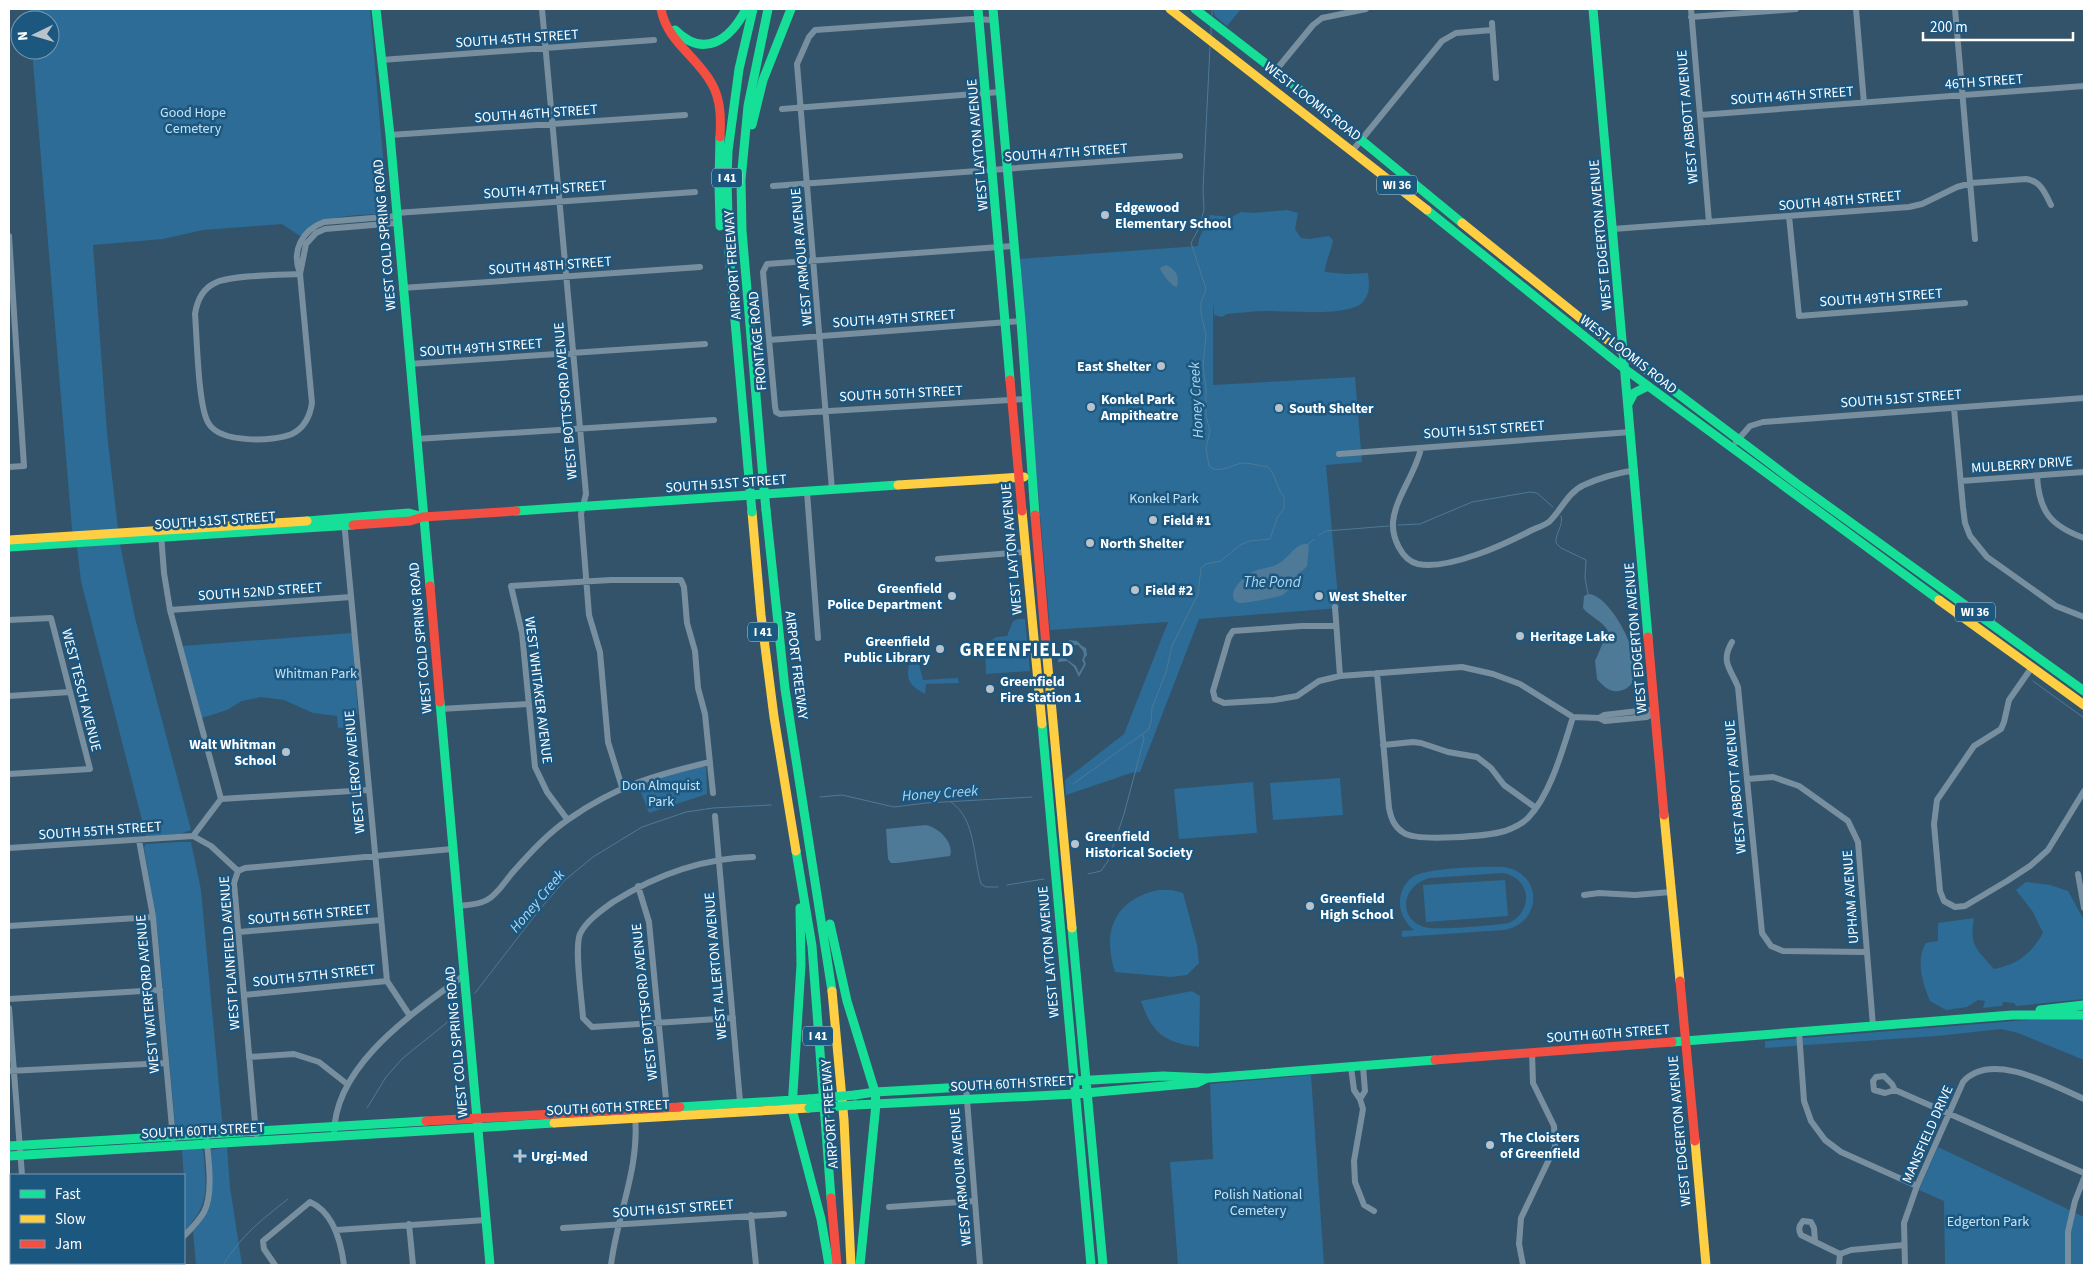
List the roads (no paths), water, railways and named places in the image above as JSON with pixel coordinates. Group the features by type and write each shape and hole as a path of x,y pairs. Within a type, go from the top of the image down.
{"main road":[{"name":"WEST COLD SPRING ROAD","path":"376,9 390,135 402,288 490,1265"},
{"path":"660,9 662,21 670,36 702,68 717,96 721,122 718,198 722,258 731,343 738,349"},
{"path":"667,9 669,20 678,34 687,41 702,45 717,42 727,36 736,27 746,9"},
{"name":"AIRPORT FREEWAY","path":"753,9 739,69 728,161 727,216 749,479 767,662 812,946 826,1148 837,1265"},
{"name":"AIRPORT FREEWAY","path":"768,9 745,123 741,180 742,231 780,650 789,716 818,888 837,1032 850,1208 851,1265"},
{"path":"742,231 747,216 748,162 754,114 763,80 790,9"},
{"name":"WEST LAYTON AVENUE","path":"978,9 1013,399 1018,477 1091,1265"},
{"name":"WEST LAYTON AVENUE","path":"993,9 1021,321 1031,476 1103,1265"},
{"name":"WEST LOOMIS ROAD","path":"1170,9 1184,13 1214,42 1353,150 1625,369 1730,448 2084,705"},
{"name":"WEST LOOMIS ROAD","path":"1195,9 1276,70 1599,333 1737,440 2084,690"},
{"name":"WEST EDGERTON AVENUE","path":"1593,9 1684,1041 1706,1265"},
{"path":"1487,258 1494,248"},
{"path":"1591,342 1599,333"},
{"path":"1628,404 1634,393 1650,388 1659,380"},
{"name":"SOUTH 51ST STREET","path":"9,540 72,539 344,522 410,521 423,517 1031,476"},
{"name":"SOUTH 51ST STREET","path":"9,547 72,539"},
{"path":"1883,560 1889,551"},
{"path":"789,808 786,821 798,897 801,933 801,965 792,1104 821,1219 829,1265"},
{"path":"818,888 826,900 847,1001 875,1092 876,1104 860,1265"},
{"name":"SOUTH 60TH STREET","path":"9,1156 206,1139 256,1131 666,1106 809,1103 875,1092 1195,1075 1207,1078 2012,1015 2084,1005"},
{"name":"SOUTH 60TH STREET","path":"2012,1015 2084,1015"},
{"path":"1128,1078 1129,1089"},
{"name":"SOUTH 60TH STREET","path":"809,1103 855,1105 1075,1094 1197,1083 1207,1078"},
{"path":"1024,1084 1025,1096"},
{"name":"SOUTH 60TH STREET","path":"206,1139 256,1141 741,1113 792,1104"},
{"path":"428,1131 429,1124 438,1123 443,1120"},
{"name":"SOUTH 60TH STREET","path":"9,1146 174,1141"}],"street":[{"name":"WEST BOTTSFORD AVENUE","path":"542,9 586,494 581,514 590,621 600,652 608,742 622,787"},
{"path":"1276,70 1313,25 1322,18 1366,9"},
{"name":"WEST ABBOTT AVENUE","path":"1691,9 1709,222"},
{"path":"1691,17 1796,9"},
{"path":"1856,9 1864,102"},
{"path":"1955,9 1972,183 1975,239"},
{"path":"979,19 994,20"},
{"name":"WEST ARMOUR AVENUE","path":"832,490 798,64 809,37 818,30 979,19"},
{"path":"1353,150 1447,37 1456,33 1492,27 1496,78"},
{"name":"SOUTH 45TH STREET","path":"381,60 654,40"},
{"name":"46TH STREET","path":"1886,101 2084,86"},
{"path":"782,109 1000,92"},
{"name":"SOUTH 46TH STREET","path":"1700,115 1886,101"},
{"name":"SOUTH 46TH STREET","path":"390,135 685,115"},
{"name":"SOUTH 47TH STREET","path":"773,186 1180,156"},
{"name":"SOUTH 48TH STREET","path":"1613,229 1909,207 1922,204 1957,187 1972,183 2033,180 2043,188 2051,205"},
{"name":"SOUTH 47TH STREET","path":"300,274 296,265 297,249 300,241 309,230 324,226 560,200 695,192"},
{"name":"SOUTH 49TH STREET","path":"1790,216 1798,316 1965,303"},
{"path":"9,236 12,310 24,466 9,466"},
{"path":"813,260 1013,246"},
{"name":"FRONTAGE ROAD","path":"778,413 775,406 763,274 765,266 768,264 813,260"},
{"name":"SOUTH 48TH STREET","path":"402,288 700,267"},
{"path":"300,274 312,403 308,418 293,433 278,437 236,439 221,434 209,424 203,408 195,314 198,300 208,287 222,280 300,274"},
{"name":"SOUTH 49TH STREET","path":"769,340 1021,321"},
{"name":"SOUTH 49TH STREET","path":"409,364 705,344"},
{"name":"SOUTH 51ST STREET","path":"1730,448 1750,426 1762,422 2084,398"},
{"name":"SOUTH 50TH STREET","path":"778,413 1026,399"},
{"path":"1954,408 1965,524 1976,546 2056,606 2084,617"},
{"path":"416,439 714,420"},
{"name":"SOUTH 51ST STREET","path":"1339,454 1631,432"},
{"path":"1421,448 1418,462 1393,520 1393,530 1399,548 1404,556 1417,564 1449,562 1504,544 1550,522 1571,495 1582,486 1634,470"},
{"name":"MULBERRY DRIVE","path":"1961,481 2084,472"},
{"path":"2037,476 2038,490 2043,509 2056,525 2084,538"},
{"path":"807,492 818,638"},
{"name":"WEST LEROY AVENUE","path":"344,522 387,981 410,1016"},
{"path":"161,534 170,610 221,799"},
{"path":"938,559 1025,552"},
{"path":"586,582 680,580 684,587 688,628 695,652 698,688 705,714 712,793"},
{"name":"WEST WHITAKER AVENUE","path":"567,820 537,774 534,761 522,633 511,586 586,582"},
{"name":"SOUTH 52ND STREET","path":"170,610 351,597"},
{"path":"1335,607 1340,676"},
{"name":"WEST TESCH AVENUE","path":"9,620 51,618 90,769 9,774"},
{"path":"1336,626 1302,626 1233,631 1229,637 1213,692 1215,699 1224,703 1274,700 1297,696 1320,681 1340,676 1446,667 1476,670 1501,676 1530,688 1573,717 1600,718 1605,720 1647,717 1655,712"},
{"name":"WEST ABBOTT AVENUE","path":"1732,642 1726,652 1726,664 1734,676 1738,687 1762,933 1771,946 1783,950 1866,952"},
{"path":"2032,667 2009,700 2001,729 1974,746 1966,754 1936,804 1934,824 1940,891 1944,901 1955,907 1965,906 2030,866 2048,850 2084,790"},
{"path":"1377,674 1388,808 1391,818 1404,833 1420,838 1492,834 1517,826 1527,819 1536,808 1554,771 1573,717"},
{"path":"9,696 70,692"},
{"path":"440,709 528,704"},
{"path":"1383,745 1421,743 1448,752 1477,757 1491,768 1504,785 1536,808"},
{"path":"458,906 473,905 488,899 535,848 567,820 622,787 669,771 710,762"},
{"name":"UPHAM AVENUE","path":"1748,779 1773,777 1799,786 1848,821 1858,842 1873,1026"},
{"path":"193,836 221,799 368,790"},
{"name":"WEST ALLERTON AVENUE","path":"715,816 741,1113"},
{"name":"SOUTH 55TH STREET","path":"9,848 193,836"},
{"name":"WEST PLAINFIELD AVENUE","path":"193,836 211,846 238,871 234,884 256,1141"},
{"name":"WEST WATERFORD AVENUE","path":"139,840 153,918 174,1141"},
{"path":"238,871 245,868 452,849"},
{"path":"733,1018 592,1027 583,1018 578,942 583,929 606,907 638,886 689,867 718,860 754,857"},
{"path":"2078,874 2084,908"},
{"name":"WEST BOTTSFORD AVENUE","path":"638,886 649,922 668,1117"},
{"path":"1584,895 1599,893 1635,895 1671,892"},
{"path":"9,926 153,918"},
{"name":"SOUTH 56TH STREET","path":"239,932 381,920"},
{"path":"334,1136 336,1109 347,1084 362,1064 393,1030 463,976"},
{"name":"SOUTH 57TH STREET","path":"244,995 387,981"},
{"path":"9,999 160,990"},
{"path":"9,1008 11,1071 22,1174"},
{"path":"1799,1032 1804,1101 1811,1121 1825,1140 1841,1152 1917,1186"},
{"path":"1523,1265 1519,1244 1522,1218 1555,1146 1554,1126 1533,1083 1532,1052"},
{"path":"250,1057 294,1054 319,1062 347,1084"},
{"path":"11,1071 166,1063"},
{"path":"1360,1099 1365,1091 1363,1066"},
{"path":"1351,1067 1354,1090 1360,1099 1363,1116 1354,1161 1354,1174 1361,1201 1366,1208 1374,1211"},
{"name":"MANSFIELD DRIVE","path":"1906,1265 1904,1223 1917,1186 1963,1082 1970,1075 1980,1071 2013,1070 2084,1099"},
{"name":"WEST ARMOUR AVENUE","path":"966,1087 980,1265"},
{"path":"1895,1090 2084,1173"},
{"path":"611,1265 630,1180 636,1119 634,1108"},
{"path":"185,1235 199,1220 208,1201 206,1139"},
{"path":"2068,1265 2068,1232 2075,1201 2084,1178"},
{"path":"889,1207 975,1201"},
{"path":"275,1265 264,1249 263,1241 310,1202 320,1207 336,1230 344,1265"},
{"name":"SOUTH 61ST STREET","path":"563,1228 784,1214"},
{"path":"751,1215 756,1265"},
{"path":"336,1230 486,1220"},
{"path":"409,1224 413,1265"},
{"path":"1815,1240 1827,1249 1840,1254 1851,1250 1904,1245"},
{"path":"1839,1265 1840,1254"}],"water":[{"path":"1166,265 1176,274 1178,280 1177,287 1170,282 1160,268"},
{"name":"The Pond","path":"1303,544 1308,544 1309,546 1307,566 1296,576 1283,595 1241,603 1234,600 1233,596 1236,587 1247,575 1256,570 1276,565"},
{"path":"1588,594 1598,598 1609,608 1620,623 1634,657 1635,673 1630,685 1619,691 1610,690 1597,679 1595,661 1608,631 1603,624 1583,608 1584,596"},
{"path":"1069,640 1077,641 1086,648 1087,655 1084,659 1086,664 1079,677 1074,667 1067,661 1058,662 1063,652 1061,645 1067,644","holes":["1070,645 1078,645 1084,653 1082,660 1084,664 1079,673 1076,666 1066,659"]},
{"path":"926,825 936,829 948,841 951,851 950,856 891,863 888,859 886,829"}],"waterway":[{"name":"Honey Creek","path":"1212,9 1212,15"},
{"name":"Honey Creek","path":"1211,27 1211,35"},
{"name":"Honey Creek","path":"1073,784 1148,730 1151,723 1152,708 1166,672 1172,646 1198,594 1201,568 1206,564 1221,561 1240,545 1250,541 1270,539 1278,516 1284,509 1284,497 1268,467 1243,463 1221,469 1213,468 1209,466 1206,448 1210,431 1206,416 1206,388 1203,367 1206,335 1201,313 1201,303 1206,289 1191,243 1199,228 1204,210 1203,189 1210,47"},
{"path":"1398,525 1420,524 1472,502 1530,492 1537,493 1553,507"},
{"path":"1561,516 1562,519 1556,543 1561,548 1586,560 1585,578 1588,594"},
{"path":"1319,535 1326,531 1389,526"},
{"path":"1308,544 1315,539"},
{"path":"2033,681 2084,718"},
{"path":"1088,874 1101,871 1108,861 1124,814 1144,739 1143,735"},
{"name":"Honey Creek","path":"820,797 842,795 894,807 926,803 1032,797"},
{"path":"951,802 959,809 969,828 981,884 986,887 998,887"},
{"name":"Honey Creek","path":"475,993 565,880 593,857 642,827 686,812 713,808 771,805"},
{"path":"1007,885 1044,879"},
{"name":"Honey Creek","path":"367,1108 386,1077 403,1058 455,1016"},
{"name":"Honey Creek","path":"223,1265 237,1245 252,1229 288,1199"}],"place":[{"name":"Edgewood Elementary School","path":"1105,215"},
{"name":"East Shelter","path":"1161,366"},
{"name":"Konkel Park Ampitheatre","path":"1091,407"},
{"name":"South Shelter","path":"1279,408"},
{"name":"Field #1","path":"1153,520"},
{"name":"North Shelter","path":"1090,543"},
{"name":"Field #2","path":"1135,590"},
{"name":"Greenfield Police Department","path":"952,596"},
{"name":"West Shelter","path":"1319,596"},
{"name":"Heritage Lake","path":"1520,636"},
{"name":"Greenfield Public Library","path":"940,649"},
{"name":"Greenfield Fire Station 1","path":"990,689"},
{"name":"Walt Whitman School","path":"286,752"},
{"name":"Greenfield Historical Society","path":"1075,844"},
{"name":"Greenfield High School","path":"1310,906"},
{"name":"The Cloisters of Greenfield","path":"1490,1145"},
{"name":"Urgi-Med","path":"520,1156"}],"district":[{"name":"GREENFIELD","path":"1017,649"}],"park label":[{"name":"Good Hope Cemetery","path":"193,120"},
{"name":"Konkel Park","path":"1164,498"},
{"name":"Whitman Park","path":"316,673"},
{"name":"Don Almquist Park","path":"661,794"},
{"name":"Polish National Cemetery","path":"1258,1202"},
{"name":"Edgerton Park","path":"1988,1221"}]}
